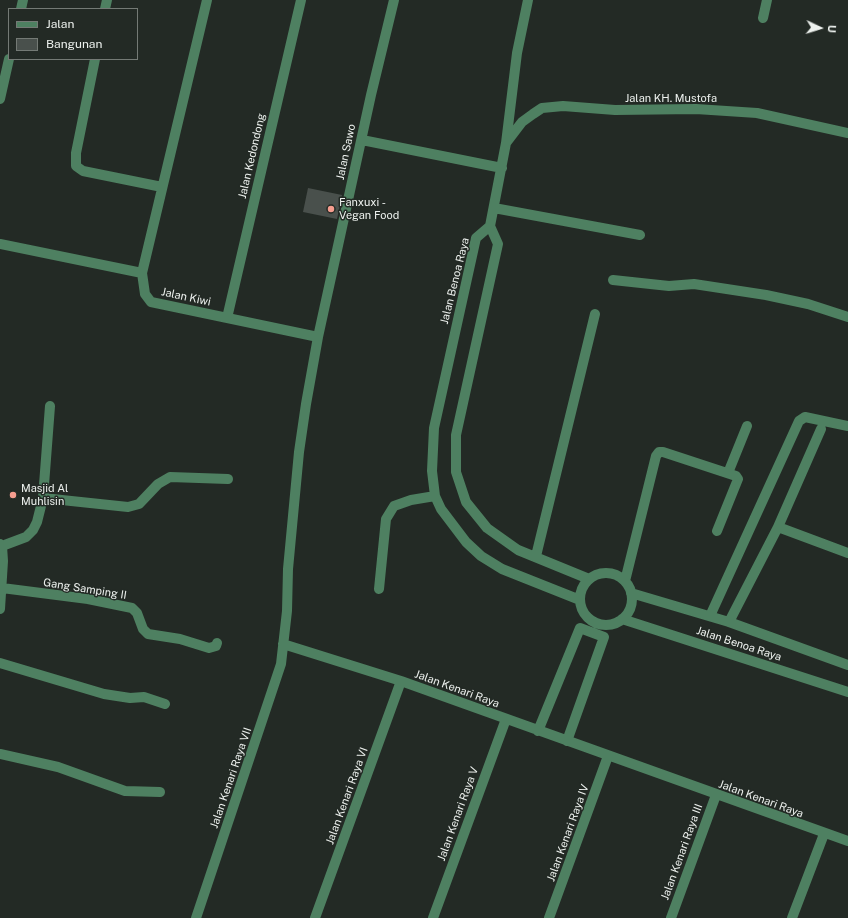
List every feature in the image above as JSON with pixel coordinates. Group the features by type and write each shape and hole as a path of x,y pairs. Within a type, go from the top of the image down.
{"street":[{"path":"0,244 142,273 207,0"},
{"name":"Jalan Kedondong","path":"227,318 301,0"},
{"name":"Jalan Sawo","path":"283,644 287,611 288,569 299,452 306,404 318,337 394,0"},
{"path":"528,0 517,53 502,168 490,226 498,244 456,434 456,472 466,502 487,528 518,550 536,556 589,579"},
{"path":"763,18 767,0"},
{"path":"0,99 9,60"},
{"path":"95,60 76,153 76,166 83,171 162,187"},
{"name":"Jalan KH. Mustofa","path":"506,143 522,122 542,108 563,106 615,110 696,109 757,113 848,133"},
{"path":"362,140 502,168"},
{"path":"494,208 640,235"},
{"name":"Jalan Benoa Raya","path":"490,226 476,238 434,428 432,471 435,496 441,509 466,542 481,556 502,569 580,600"},
{"name":"Jalan Kiwi","path":"142,273 145,294 151,302 318,337"},
{"path":"613,280 669,286 694,284 759,294 808,304 848,317"},
{"path":"536,556 595,314"},
{"path":"0,609 2,588 1,545 26,537 33,530 37,522 43,498 50,406"},
{"path":"710,616 799,421 805,417 848,426"},
{"path":"728,474 747,426"},
{"path":"729,622 778,527 821,429"},
{"path":"625,581 656,456 659,452 736,476 738,482 717,532"},
{"path":"43,498 128,507 139,504 158,484 170,477 228,479"},
{"path":"379,589 386,519 394,506 411,500 435,496"},
{"path":"778,527 848,553"},
{"path":"601,573 614,574 625,581 631,593 631,607 622,619 613,625 603,625 593,621 585,614 580,600 582,588 589,579 601,573"},
{"name":"Gang Samping II","path":"2,588 88,599 132,608 135,610 138,620 148,634 180,639 210,648 216,646 217,643"},
{"name":"Jalan Benoa Raya","path":"631,593 729,622 848,665"},
{"name":"Jalan Benoa Raya","path":"622,619 848,692"},
{"path":"538,731 580,628 586,630 604,637 566,741"},
{"name":"Jalan Kenari Raya","path":"283,644 401,681 848,842"},
{"name":"Jalan Kenari Raya VII","path":"196,918 269,703 281,664 283,644"},
{"path":"0,663 104,694 130,698 144,697 165,704"},
{"name":"Jalan Kenari Raya VI","path":"315,918 401,681"},
{"name":"Jalan Kenari Raya V","path":"433,918 506,719"},
{"path":"0,754 58,767 125,791 160,792"},
{"name":"Jalan Kenari Raya IV","path":"549,918 608,756"},
{"name":"Jalan Kenari Raya III","path":"671,918 716,795"},
{"path":"792,918 824,834"}],"building":[{"path":"308,188 342,195 337,219 303,212"}],"place":[{"name":"Fanxuxi - Vegan Food","path":"331,209"},
{"name":"Masjid Al Muhlisin","path":"13,495"}]}
